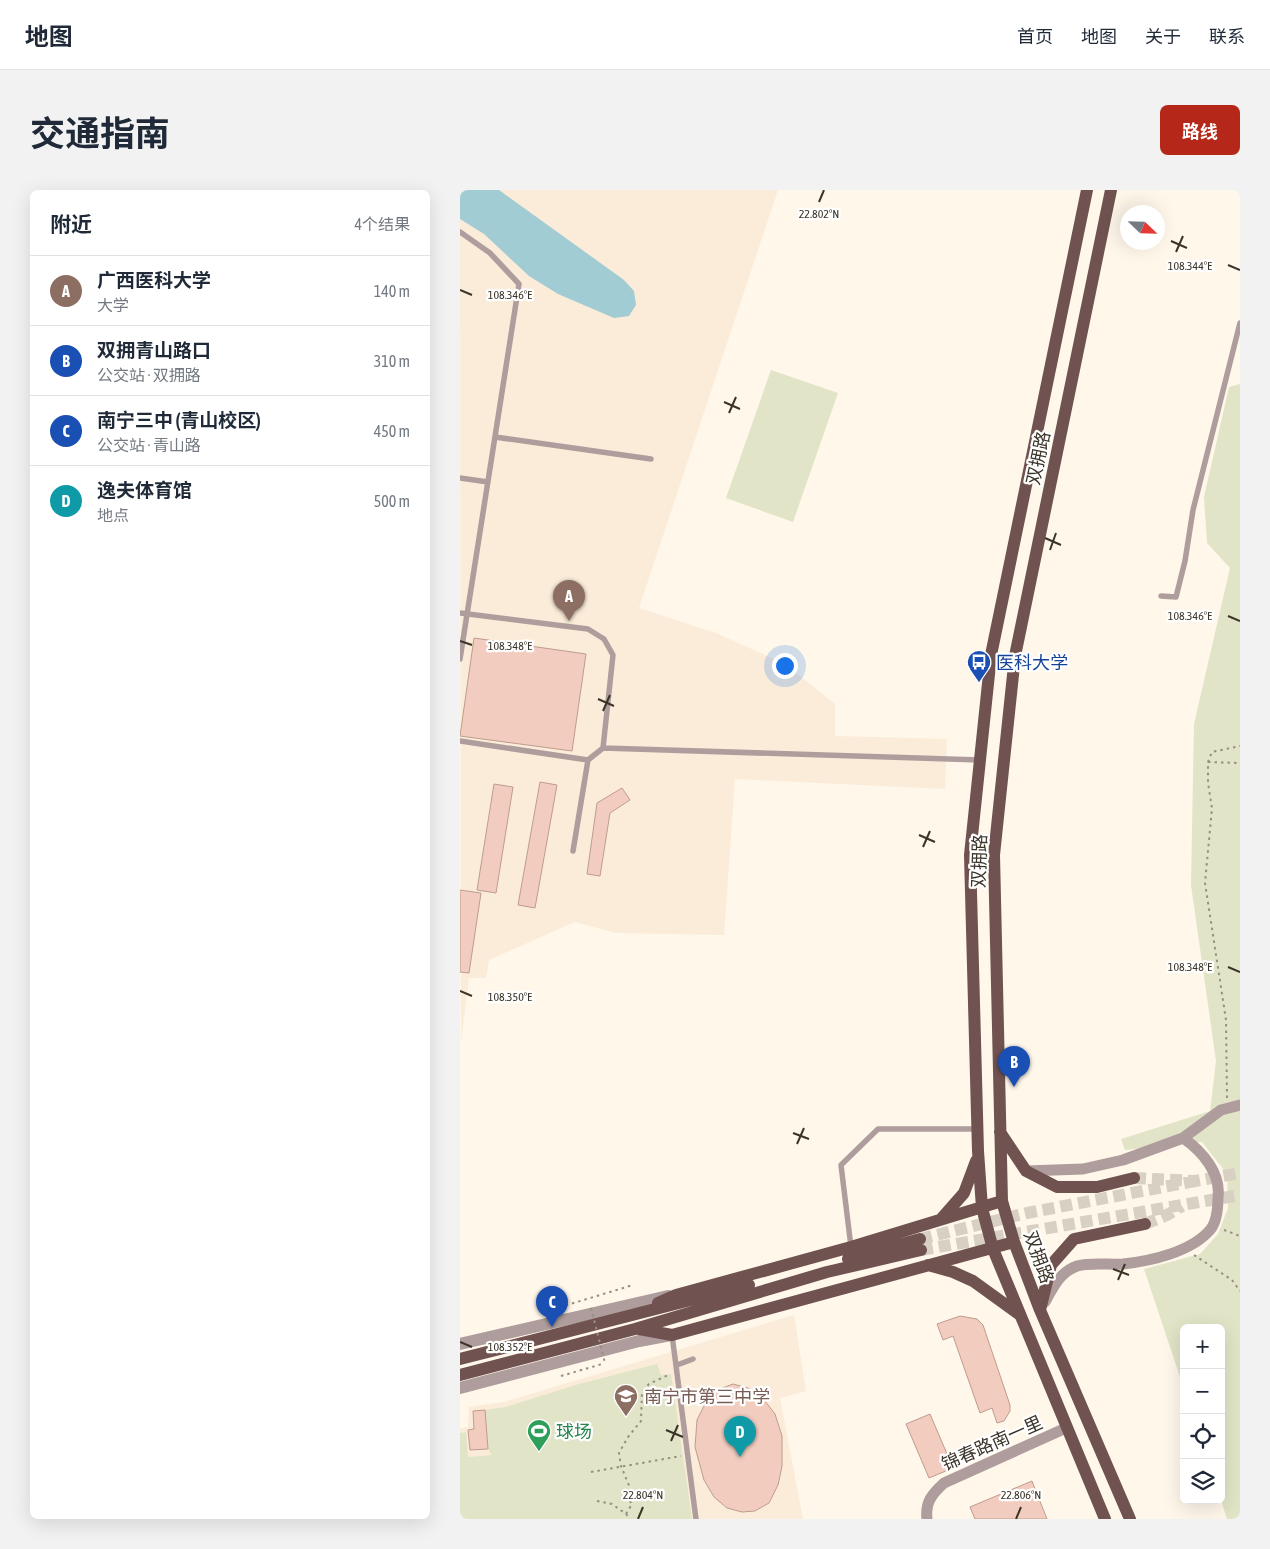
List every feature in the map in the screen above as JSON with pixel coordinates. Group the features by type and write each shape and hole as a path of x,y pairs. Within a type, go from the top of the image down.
{"main road":[{"name":"双拥路","path":"1087,190 991,656 970,855 978,1151 982,1208 993,1249 1105,1519"},
{"name":"双拥路","path":"1111,190 1015,656 994,855 1002,1201 1014,1242 1040,1310 1130,1519"},
{"path":"1000,1132 1026,1171 1057,1187 1097,1187 1134,1178"},
{"path":"942,1218 964,1193 978,1151"},
{"path":"622,1319 676,1295 851,1247 1002,1201"},
{"path":"1040,1310 1051,1266 1074,1239 1145,1224"},
{"path":"635,1329 672,1335 1014,1242"},
{"path":"460,1359 921,1245 635,1329 460,1375"},
{"path":"926,1265 953,1272 973,1281 1020,1315"}],"street":[{"path":"1026,1171 1083,1169 1122,1160 1183,1138 1221,1110 1240,1105"},
{"path":"1040,1310 1057,1279 1078,1266 1125,1264 1186,1250 1212,1229 1220,1186 1209,1164 1198,1148 1183,1138"},
{"path":"460,1344 676,1295"},
{"path":"460,1388 639,1341 672,1335"},
{"name":"锦春路南一里","path":"927,1519 926,1505 933,1494 944,1483 1066,1428"}],"lane":[{"path":"460,232 490,253 519,284 460,659"},
{"path":"1161,596 1176,597 1185,561 1194,510 1240,323"},
{"path":"495,437 651,459"},
{"path":"460,478 488,482"},
{"path":"460,613 588,629 604,638 613,655 603,748"},
{"path":"460,741 588,760"},
{"path":"573,851 588,760 603,748 980,760"},
{"path":"851,1247 841,1166 878,1129 978,1129"},
{"path":"672,1335 696,1519"},
{"path":"677,1368 693,1359"}],"path":[{"path":"1227,1108 1226,1020 1204,883 1212,808 1208,783 1208,762 1212,752 1240,746"},
{"path":"1208,762 1240,763"},
{"path":"1212,1229 1232,1231 1240,1236"},
{"path":"1186,1250 1232,1280 1240,1291"},
{"path":"547,1311 633,1285"},
{"path":"561,1376 605,1363 591,1308"},
{"path":"626,1514 632,1504 627,1496 630,1488 621,1466 619,1453 628,1437 641,1422 642,1392 649,1384 677,1368"},
{"path":"592,1472 688,1455"},
{"path":"598,1502 612,1504 630,1519"}],"shaded area":[{"path":"460,190 778,190 639,608 716,633 785,664 835,704 835,736 947,739 945,789 735,779 724,935 616,933 575,922 489,960 486,978 469,978 461,1043"},
{"name":"南宁市第三中学","path":"794,1315 806,1391 780,1398 803,1519 460,1519 460,1429 468,1427 469,1407 504,1402"}],"green space":[{"path":"771,370 838,393 793,522 726,498"},
{"path":"1240,384 1240,1519 1227,1519 1222,1504 1225,1504 1225,1324 1180,1324 1180,1377 1144,1269 1200,1254 1218,1234 1228,1208 1227,1174 1202,1142 1125,1150 1121,1139 1210,1111 1216,1061 1191,885 1194,724 1230,568 1207,543 1204,497 1229,387"},
{"path":"657,1364 661,1375 671,1374 692,1519 460,1519 460,1433 466,1432 468,1457 492,1455 488,1449 485,1410 506,1407 579,1384"}],"water":[{"path":"460,190 499,190 624,280 634,291 636,305 629,316 614,318 558,294 529,276 484,234 460,219"}],"building":[{"path":"474,638 586,654 572,751 460,736"},
{"path":"540,782 557,785 535,908 518,905"},
{"path":"494,784 513,787 496,893 477,890"},
{"path":"622,788 630,800 610,813 600,876 587,874 597,803"},
{"path":"460,890 481,893 469,973 460,972"},
{"path":"960,1316 977,1319 983,1325 1010,1405 1010,1411 1004,1421 997,1423 992,1408 980,1413 953,1336 943,1340 937,1324"},
{"path":"733,1384 748,1388 761,1396 775,1414 782,1436 782,1466 778,1485 769,1503 755,1511 742,1512 727,1508 714,1497 704,1480 695,1447 697,1420 707,1400 720,1389"},
{"path":"485,1410 488,1449 470,1450 468,1430 474,1429 473,1411"},
{"path":"930,1414 953,1468 929,1478 906,1424"},
{"path":"1032,1481 1047,1519 975,1519 970,1507"}],"tunnel":[{"path":"1134,1178 1195,1181 1240,1173"},
{"path":"920,1239 1027,1213 1195,1181"},
{"path":"921,1250 1240,1195"},
{"path":"1145,1224 1167,1215 1182,1206"}],"place":[{"name":"广西医科大学","path":"569,621"},
{"name":"医科大学","path":"979,683"},
{"name":"双拥青山路口","path":"1014,1087"},
{"name":"南宁三中 (青山校区)","path":"552,1327"},
{"name":"南宁市第三中学","path":"626,1417"},
{"name":"球场","path":"539,1452"},
{"name":"逸夫体育馆","path":"740,1457"}]}
